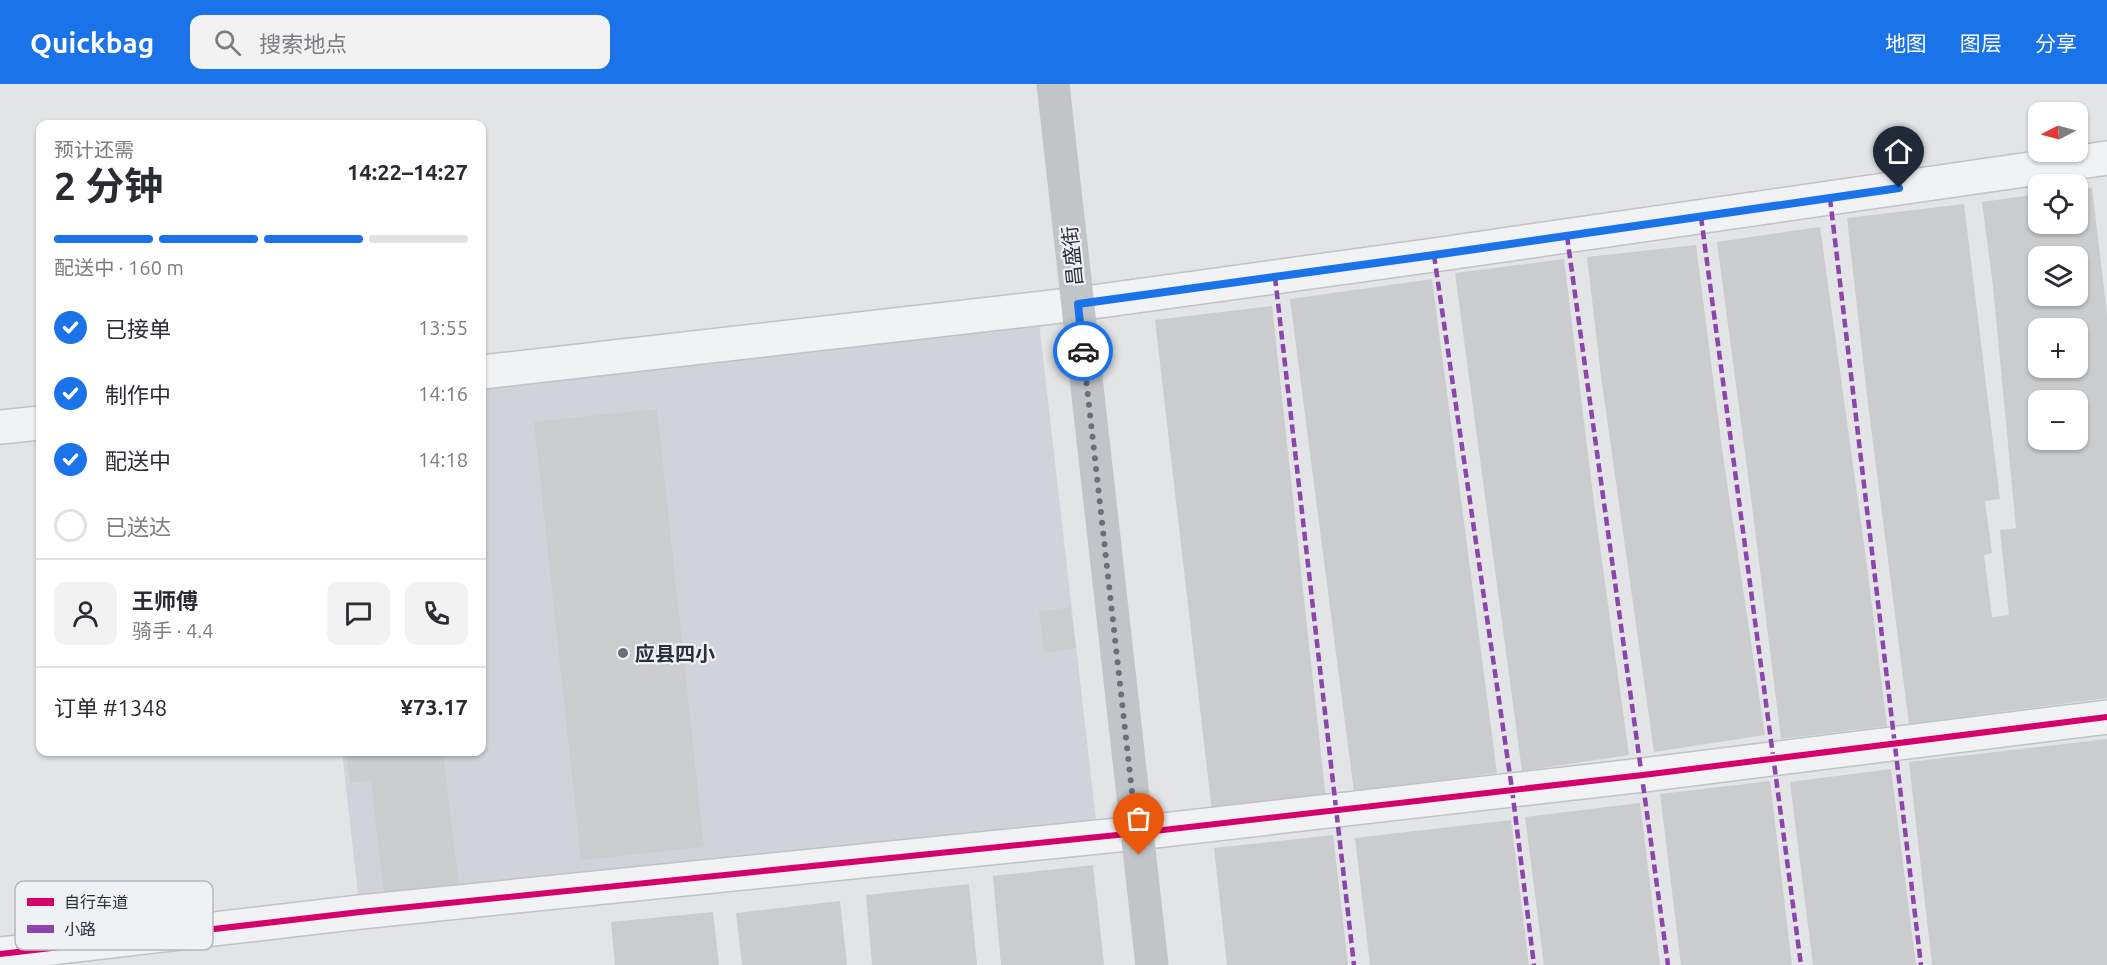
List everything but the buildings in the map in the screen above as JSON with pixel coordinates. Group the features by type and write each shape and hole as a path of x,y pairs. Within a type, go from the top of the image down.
{"street":[{"name":"昌盛街","path":"1053,84 1152,965"},
{"path":"486,372 1078,304 2107,158"},
{"path":"0,427 36,423"},
{"path":"213,929 360,912 1137,833 1643,775 2107,717"},
{"path":"0,954 34,950"}],"shaded area":[{"path":"1038,314 1097,829 360,912 342,756 486,756 486,377"}],"marked path":[{"path":"1830,198 1921,965"},
{"path":"1701,217 1801,965"},
{"path":"1567,236 1668,965"},
{"path":"1434,255 1512,789 1534,965"},
{"path":"1275,277 1354,965"}],"cycle path":[{"path":"213,929 360,912 1137,833 1643,775 2107,717"},
{"path":"0,954 34,950"}],"way so far":[{"path":"1083,351 1139,855"}],"place":[{"name":"应县四小","path":"623,653"}],"route":[{"path":"1083,351 1078,304 1899,188"}]}
